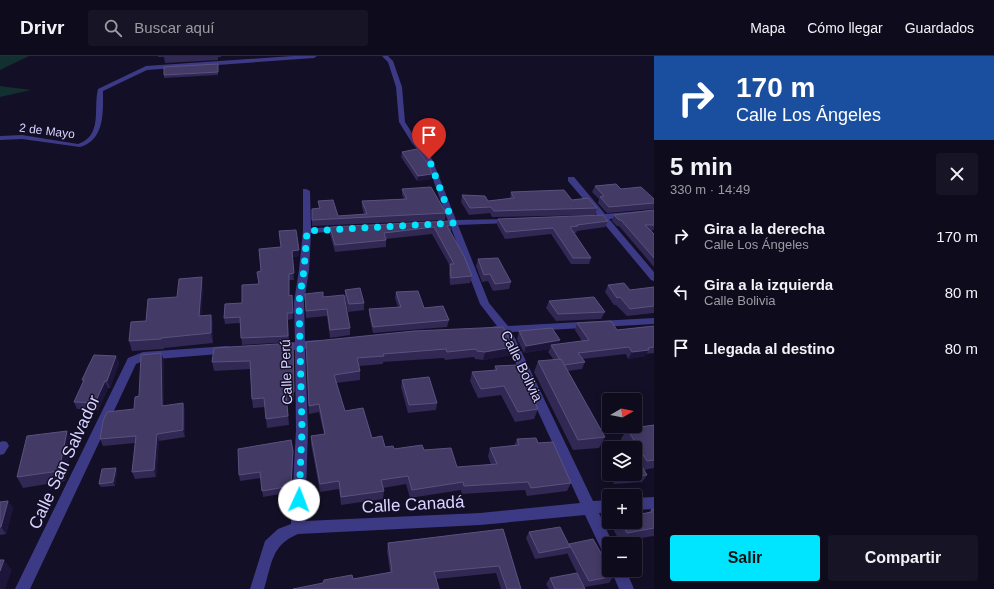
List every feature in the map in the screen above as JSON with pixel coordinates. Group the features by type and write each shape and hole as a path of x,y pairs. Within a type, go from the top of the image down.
{"street":[{"path":"208,59 239,63 314,56"},
{"name":"Calle Bolivia","path":"385,56 390,61 399,87 402,122 414,142 429,159 485,304 505,329 603,537"},
{"name":"2 de Mayo","path":"0,138 22,137 78,146 84,145 89,143 100,118 101,89 121,81 146,68 208,59"},
{"path":"571,179 654,278"},
{"name":"Calle Perú","path":"298,528 302,430 299,302 304,270 307,231 306,191"},
{"path":"587,218 603,218 654,212"},
{"path":"438,224 516,221"},
{"path":"307,231 353,229"},
{"path":"482,330 654,321"},
{"path":"268,348 330,342"},
{"name":"Calle San Salvador","path":"22,589 125,372 132,361 142,356 237,350"},
{"path":"642,504 654,503"},
{"name":"Calle Canadá","path":"257,589 270,546 283,534 298,528 480,519 602,507"},
{"path":"621,577 627,589"}],"green space":[{"path":"0,56 29,56 0,70"},
{"path":"0,86 31,90 0,97"}],"building":[{"path":"218,64 218,72 164,75 164,67"},
{"path":"417,149 429,165 432,174 418,176 402,152"},
{"path":"616,184 621,189 641,187 654,199 654,203 609,207 600,197 604,196 595,186"},
{"path":"431,187 446,213 312,220 312,209 320,208 318,201 333,200 338,216 367,214 362,201 407,199 402,189"},
{"path":"564,190 572,200 588,198 597,208 494,211 491,207 470,208 462,195 485,196 488,201 514,198 511,192"},
{"path":"654,210 654,225 645,225 654,234 654,258 621,220 614,215"},
{"path":"603,215 608,221 570,227 591,258 573,258 553,228 506,232 498,219"},
{"path":"450,221 452,225 447,226 464,256 472,276 451,278 450,264 454,264 434,227 384,233 386,240 335,245 330,227"},
{"path":"296,230 299,250 292,251 294,273 289,274 289,296 292,295 293,313 287,313 288,336 241,338 240,317 224,318 225,304 242,303 242,285 259,284 257,272 261,271 259,249 281,247 279,231"},
{"path":"498,258 511,282 495,284 490,274 484,275 478,259"},
{"path":"202,277 199,316 211,315 211,333 129,341 131,322 146,321 148,299 177,297 179,279"},
{"path":"624,283 630,290 654,287 654,306 630,309 620,297 617,298 608,285"},
{"path":"360,288 364,303 349,304 345,290"},
{"path":"418,291 424,308 443,306 449,320 373,327 369,309 401,307 396,292"},
{"path":"323,292 323,297 344,295 350,328 330,330 327,309 306,311 305,294"},
{"path":"594,297 605,312 558,314 549,301"},
{"path":"611,321 617,330 654,326 654,347 648,348 649,350 632,352 629,347 578,353 585,362 564,365 551,345 589,340 577,323"},
{"path":"503,327 513,347 485,352 477,351 476,349 447,352 446,349 383,354 384,356 357,358 360,371 334,375 345,411 363,408 372,438 382,436 385,447 393,446 394,449 422,445 424,450 451,448 457,467 497,464 490,448 519,445 517,439 536,438 538,443 553,442 571,483 531,488 528,482 464,486 463,482 412,490 408,476 381,480 384,491 341,497 339,481 320,484 311,436 325,434 319,404 309,406 306,342 414,331"},
{"path":"552,328 560,340 526,346 519,331"},
{"path":"293,343 294,392 286,393 288,416 266,419 264,398 252,399 250,361 212,362 214,348"},
{"path":"161,353 162,406 183,403 183,430 157,434 154,470 132,472 136,436 100,439 103,421 107,412 134,409 135,397 139,396 141,355"},
{"path":"94,355 116,356 107,381 105,381 95,403 74,402 84,380 82,380"},
{"path":"561,359 605,437 578,440 538,361"},
{"path":"517,365 538,409 518,412 504,386 481,389 472,372 497,370 495,366"},
{"path":"429,377 437,403 409,405 402,380"},
{"path":"654,425 654,460 647,461 642,453 642,441 634,441 630,433 642,433 642,427"},
{"path":"67,431 59,471 17,477 27,436"},
{"path":"291,440 293,451 291,486 262,491 260,472 239,475 238,449"},
{"path":"642,466 647,475 642,475"},
{"path":"116,468 113,482 99,484 102,469"},
{"path":"8,501 1,527 0,527 0,502"},
{"path":"654,509 654,528 627,533 625,529 642,529 642,514 652,512 651,510"},
{"path":"560,527 570,547 539,553 529,532"},
{"path":"503,529 521,589 507,589 499,566 434,572 439,589 293,589 323,583 324,580 352,575 353,579 392,572 388,543"},
{"path":"593,539 602,555 602,577 609,577 589,581 569,544"},
{"path":"0,560 4,560 0,571"},
{"path":"577,573 585,589 555,589 550,578"}],"route":[{"path":"299,500 302,430 299,302 304,270 307,231 453,223 429,159"}]}
